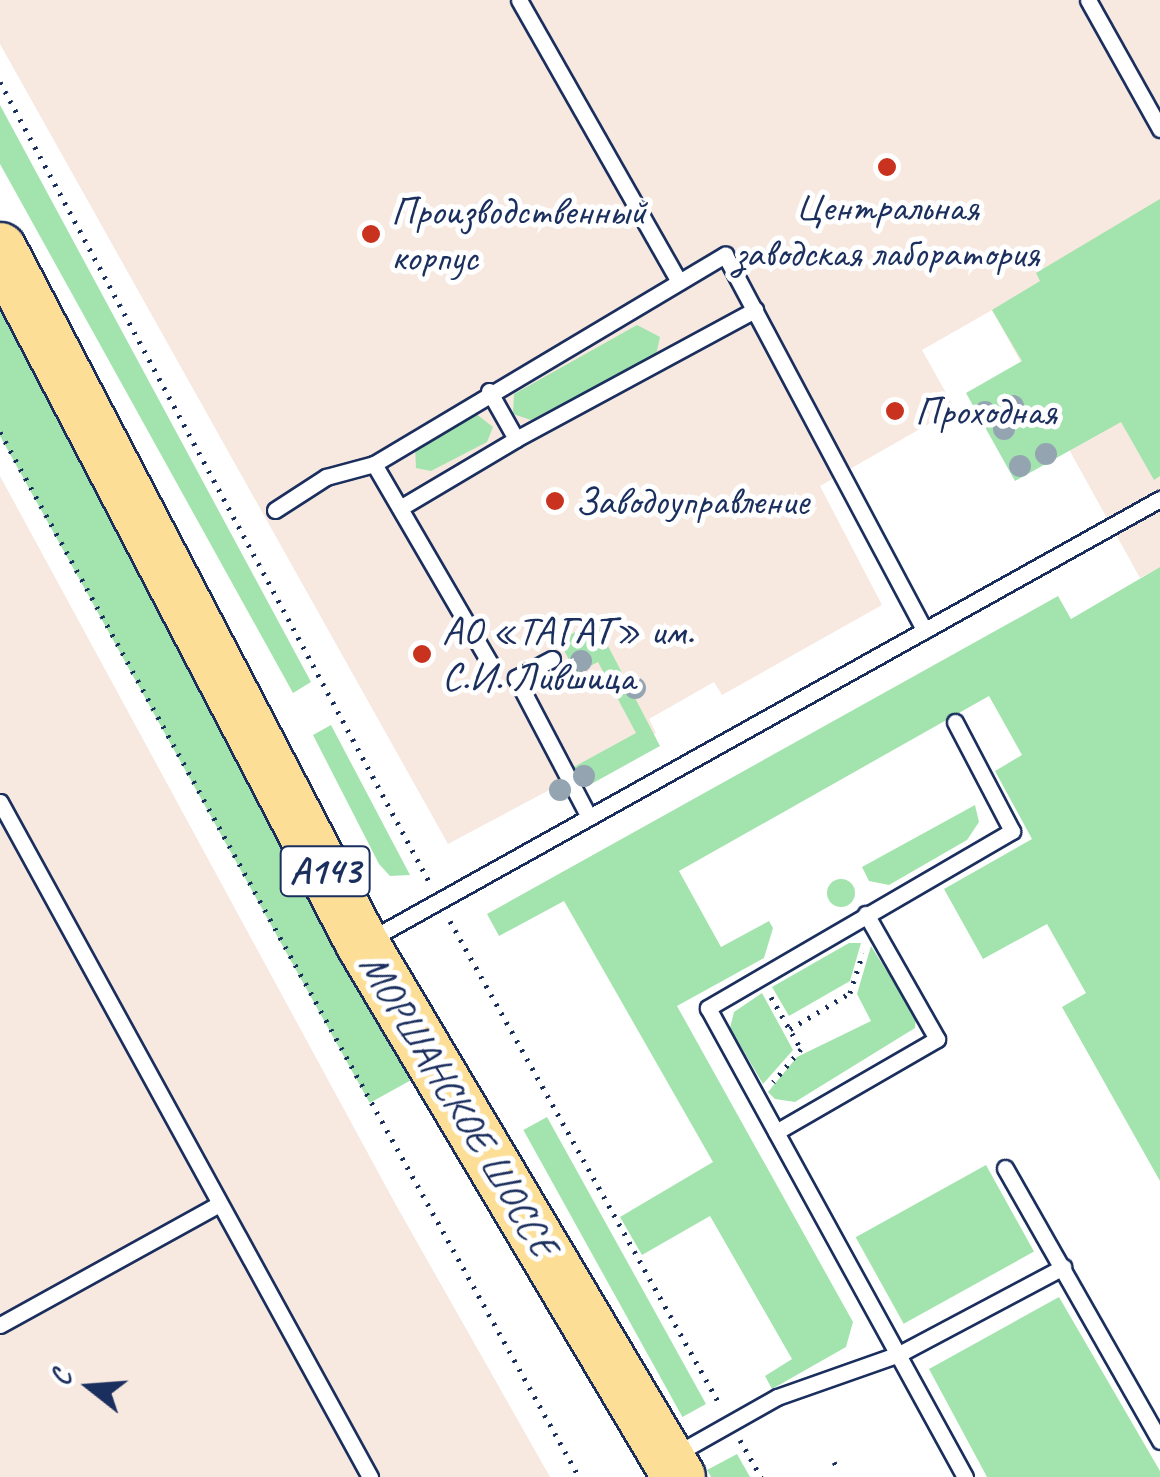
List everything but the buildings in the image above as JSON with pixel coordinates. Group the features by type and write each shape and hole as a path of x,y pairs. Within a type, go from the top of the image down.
{"main road":[{"name":"МОРШАНСКОЕ ШОССЕ","path":"0,249 362,944 673,1468"}],"lane":[{"path":"519,0 679,282"},
{"path":"1088,0 1160,129"},
{"path":"275,510 326,478 374,464 489,391 725,255 924,630"},
{"path":"400,508 516,438 755,310"},
{"path":"489,391 516,438"},
{"path":"374,464 490,663"},
{"path":"362,944 1160,499"},
{"path":"552,659 516,678 589,818"},
{"path":"956,722 1012,831 869,919 708,1008 965,1477"},
{"path":"0,802 216,1206 370,1477"},
{"path":"776,1132 937,1039 869,919"},
{"path":"1005,1168 1160,1441"},
{"path":"0,1325 216,1206"},
{"path":"673,1468 732,1424 777,1398 899,1354 1063,1267"}],"path":[{"path":"0,82 440,901 761,1477"},
{"path":"0,432 579,1477"},
{"path":"790,1029 850,993 869,919"},
{"path":"758,1099 802,1048 760,977"},
{"path":"834,1462 839,1470"}],"shaded area":[{"path":"0,0 1160,0 1160,567 1140,578 992,310 922,350 955,409 820,486 882,605 722,695 714,682 649,719 656,733 448,844 0,44"},
{"path":"0,476 396,1205 550,1477 0,1477"}],"green space":[{"path":"0,105 311,682 293,693 0,164"},
{"path":"1160,199 1160,476 1154,480 1121,422 1015,481 966,393 1022,361 992,310 1040,281 1036,273"},
{"path":"0,304 426,1072 370,1103 0,436"},
{"path":"637,325 660,337 656,355 531,420 513,414 514,394"},
{"path":"475,413 493,427 487,442 431,471 416,468 415,446"},
{"path":"1160,567 1160,1181 1062,1007 1086,993 1047,924 983,959 944,889 1032,839 995,771 1022,755 989,696 679,871 721,947 769,921 773,928 764,958 677,1006 853,1322 846,1347 772,1389 765,1376 792,1359 710,1216 642,1255 620,1217 713,1162 564,901 499,936 487,914 1058,596 1071,619"},
{"path":"595,621 660,746 584,788 572,768 636,733 598,662 576,673 559,641"},
{"path":"331,725 410,875 390,876 379,864 313,735"},
{"path":"975,805 979,822 967,840 889,885 869,881 862,867"},
{"path":"841,879 851,883 855,893 851,903 841,907 831,903 827,893 831,883"},
{"path":"849,943 861,943 850,981 789,1016 772,987"},
{"path":"871,946 916,1017 915,1028 795,1102 775,1099 768,1092 797,1057 871,1021 857,994"},
{"path":"762,993 793,1050 763,1084 730,1028 734,1012"},
{"path":"547,1117 706,1404 682,1417 523,1130"},
{"path":"986,1165 1034,1252 904,1324 856,1237"},
{"path":"1059,1297 1160,1477 987,1477 929,1369"},
{"path":"737,1454 750,1477 711,1477 707,1470"}],"place":[{"name":"Центральная заводская лаборатория","path":"887,167"},
{"name":"Производственный корпус","path":"371,234"},
{"name":"Проходная","path":"895,411"},
{"name":"Заводоуправление","path":"555,501"},
{"name":"АО «ТАГАТ» им. С.И. Лившица","path":"422,654"}]}
